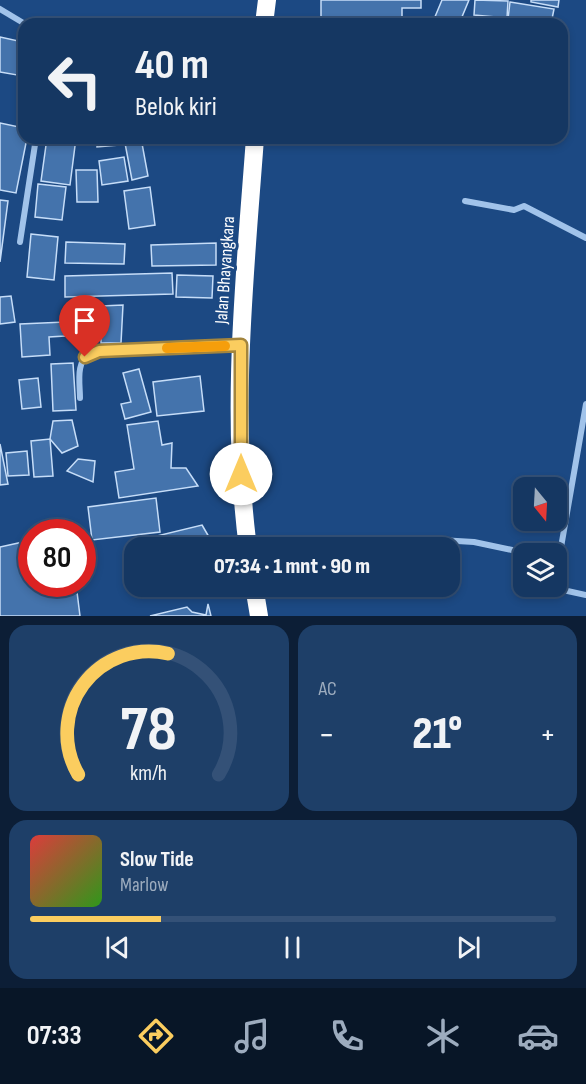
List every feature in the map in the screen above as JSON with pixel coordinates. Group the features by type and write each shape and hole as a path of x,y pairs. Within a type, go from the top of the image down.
{"highway":[{"path":"265,18 267,0"},
{"name":"Jalan Bhayangkara","path":"247,537 241,493 241,345 255,144"},
{"path":"256,597 259,616"}],"street":[{"path":"0,9 18,20"},
{"path":"20,242 35,144"},
{"path":"465,201 514,210 524,206 586,238"},
{"path":"80,398 80,367 85,357 91,353 241,345"},
{"path":"561,543 586,404"},
{"path":"460,541 513,550"},
{"path":"567,591 586,595"}],"building":[{"path":"321,0 421,0 421,8 402,8 402,18 321,18"},
{"path":"442,0 469,0 462,18 434,18"},
{"path":"475,0 508,1 507,18 474,15"},
{"path":"531,0 559,0 558,7 531,2"},
{"path":"510,2 554,9 552,18 508,18"},
{"path":"0,37 18,41 17,75 0,72"},
{"path":"0,123 18,127 18,144 26,144 16,193 0,190"},
{"path":"46,144 75,144 70,185 41,181"},
{"path":"97,144 119,145 97,147"},
{"path":"125,144 142,144 148,176 132,180"},
{"path":"124,157 128,181 102,185 99,161"},
{"path":"76,170 97,170 98,202 77,202"},
{"path":"38,184 66,187 62,220 35,217"},
{"path":"150,187 155,225 129,229 124,191"},
{"path":"0,200 8,201 0,262"},
{"path":"31,234 58,237 54,280 27,277"},
{"path":"66,242 125,244 124,264 65,263"},
{"path":"216,243 216,265 152,266 151,245"},
{"path":"172,273 173,294 65,297 65,276"},
{"path":"177,275 213,276 212,298 176,297"},
{"path":"11,296 15,322 0,324 0,297"},
{"path":"123,305 121,343 101,343 101,306"},
{"path":"65,322 65,336 49,337 50,355 22,357 20,324"},
{"path":"73,363 76,410 53,411 51,364"},
{"path":"139,369 151,412 125,419 121,404 131,402 123,373"},
{"path":"200,376 204,411 157,416 153,382"},
{"path":"38,378 41,407 22,409 19,380"},
{"path":"72,420 78,446 62,453 50,439 53,421"},
{"path":"158,421 162,445 172,443 171,468 186,468 198,486 119,498 115,472 134,469 127,425"},
{"path":"50,439 53,476 34,477 31,441"},
{"path":"0,444 8,484 0,485"},
{"path":"27,451 29,475 8,476 6,453"},
{"path":"78,459 95,461 93,482 67,471"},
{"path":"156,498 160,532 96,540 96,519 89,519 88,507"},
{"path":"202,525 209,537 153,537"},
{"path":"18,543 18,597 78,597 80,616 0,616 0,547"},
{"path":"208,604 211,616 150,616 187,607 192,612 206,615"}],"slow traffic":[{"path":"167,348 225,346"}],"route":[{"path":"85,357 99,351 241,345 241,474"}]}
